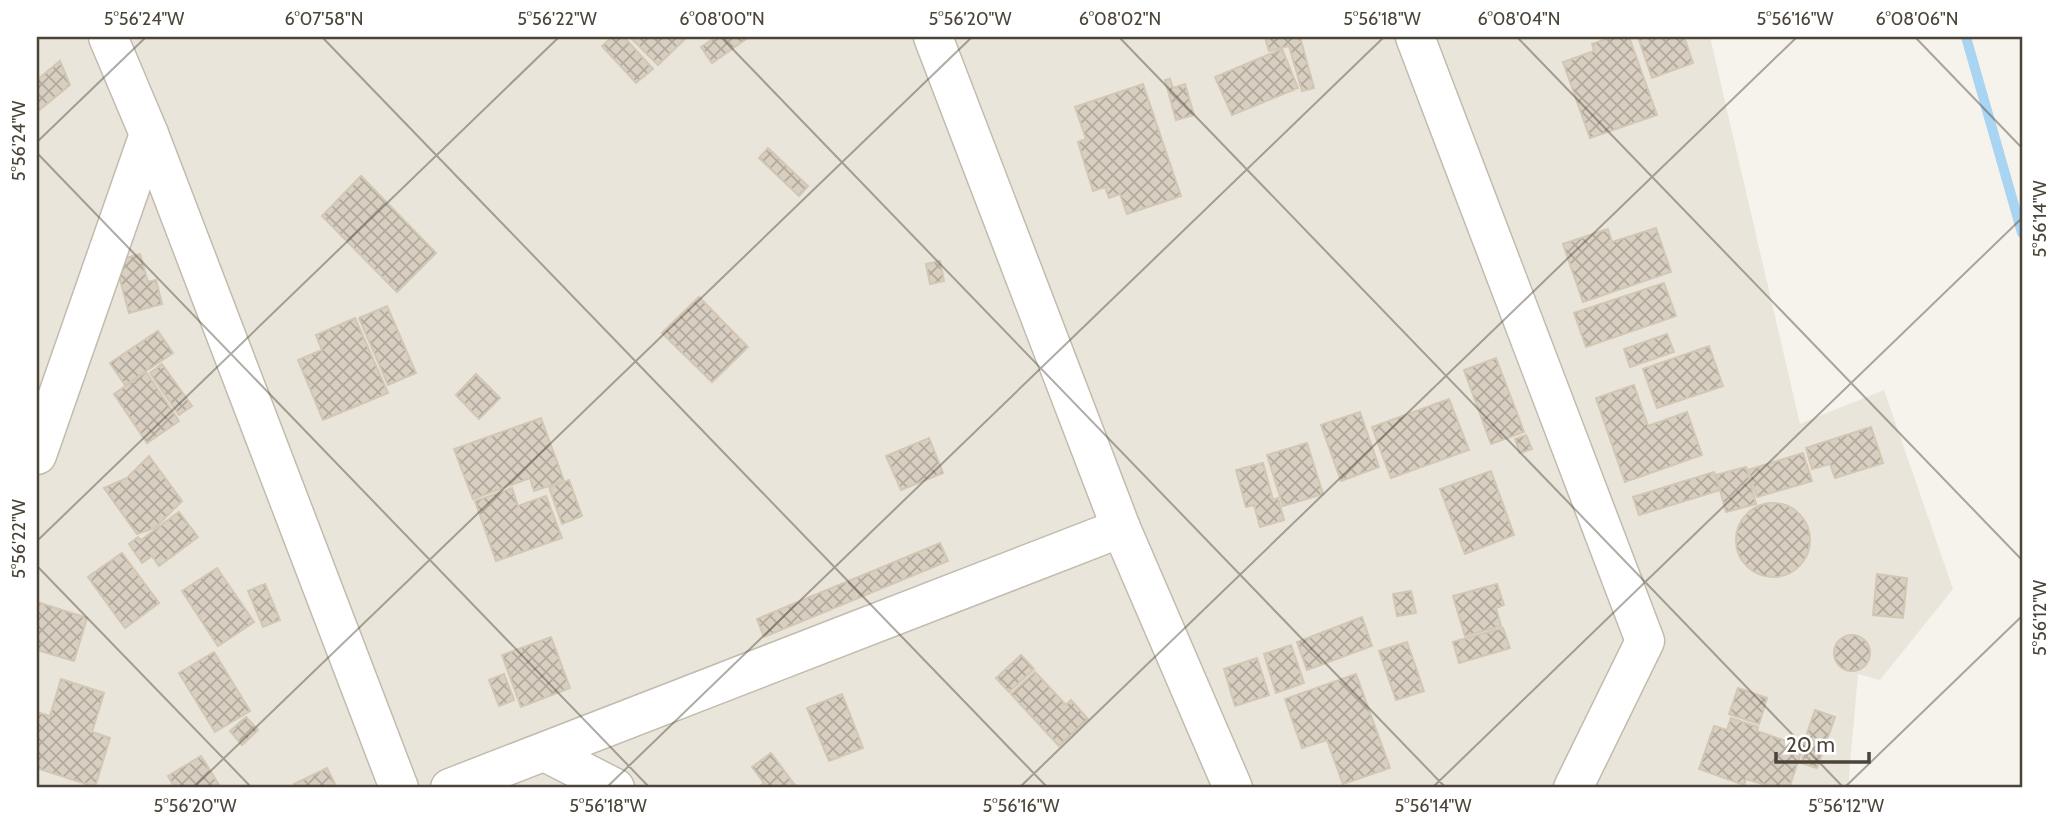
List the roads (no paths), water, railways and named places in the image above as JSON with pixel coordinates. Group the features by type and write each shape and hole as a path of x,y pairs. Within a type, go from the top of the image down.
{"street":[{"path":"108,37 149,134 399,788"},
{"path":"933,37 1121,528 1233,788"},
{"path":"1415,37 1645,641 1573,788"},
{"path":"37,455 149,134"},
{"path":"450,788 1121,528"},
{"path":"545,752 615,788"}],"waterway":[{"path":"1966,37 2022,233"}]}
